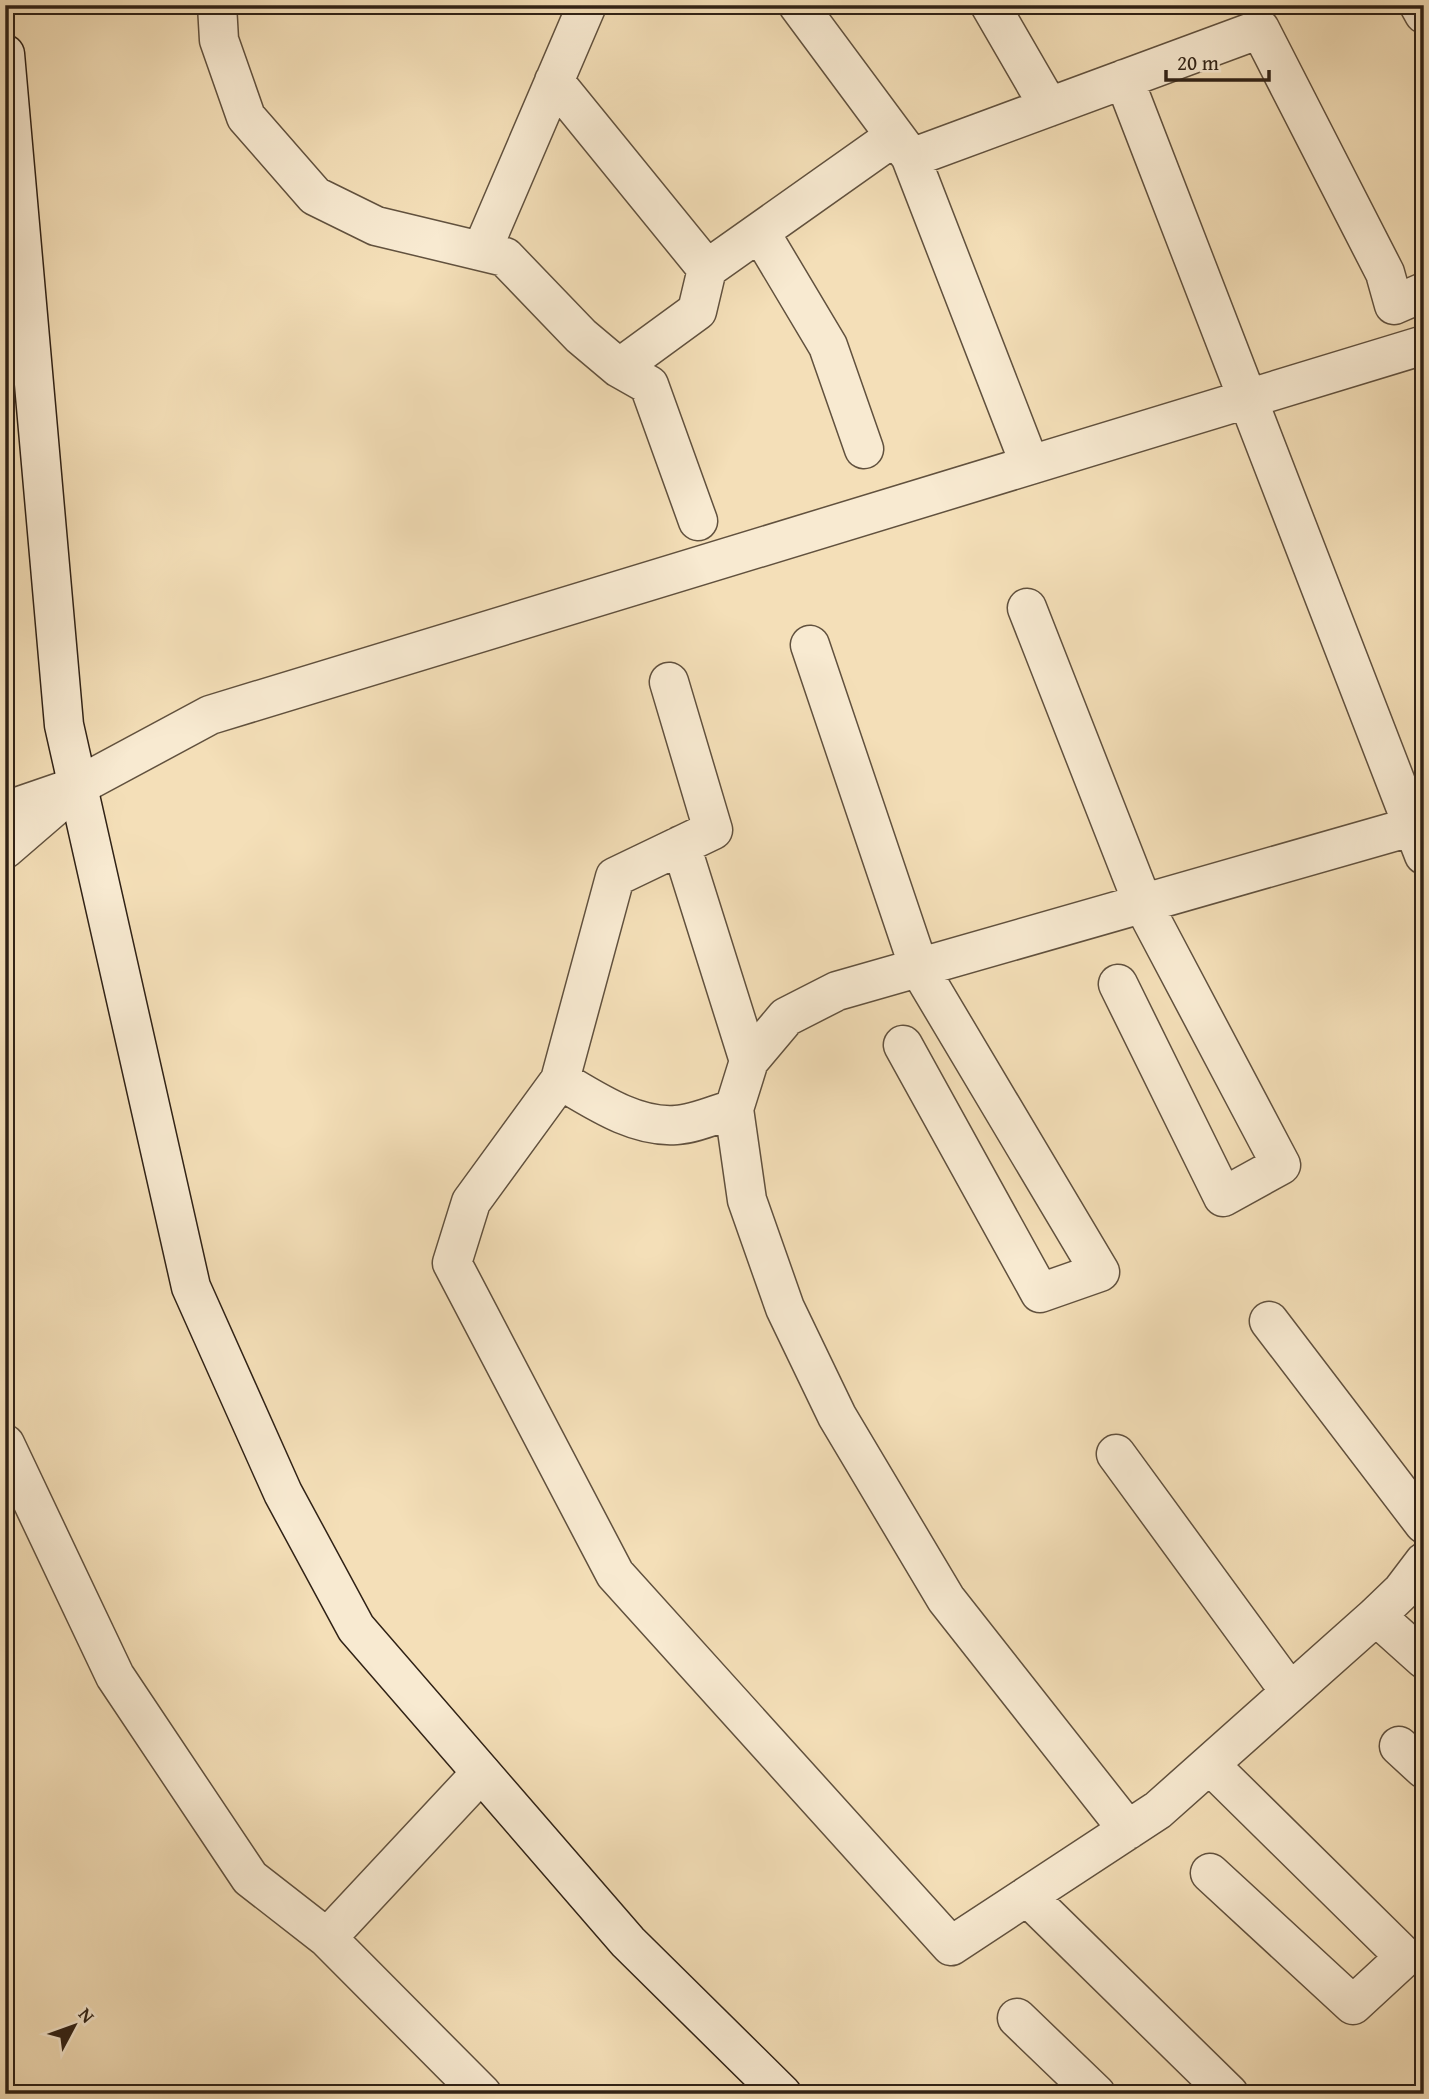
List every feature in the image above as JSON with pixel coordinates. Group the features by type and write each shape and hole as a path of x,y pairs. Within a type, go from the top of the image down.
{"street":[{"path":"217,5 219,40 246,117 314,196 376,226 505,257 581,336 619,368 649,386 698,521"},
{"path":"482,250 587,5"},
{"path":"798,5 903,147 1030,465"},
{"path":"990,5 1049,107"},
{"path":"1419,5 1424,14"},
{"path":"619,368 697,311 708,269 760,232 903,147 1049,107 1125,79 1253,17 1385,273 1394,305 1424,292"},
{"path":"5,54 64,725 191,1287 283,1493 356,1628 628,1942 782,2094"},
{"path":"1125,79 1246,399 1420,837 1143,904 837,991 786,1017 749,1061 734,1109 747,1200 785,1308 837,1416 946,1599 1128,1830"},
{"path":"554,81 708,269"},
{"path":"760,232 828,346 864,449"},
{"path":"5,811 78,786 211,715 1424,345"},
{"path":"1027,608 1143,904 1281,1165 1223,1197 1118,984"},
{"path":"810,645 919,968 1100,1272 1040,1293 903,1045"},
{"path":"669,682 713,831 615,877 560,1080 471,1202 452,1263 615,1574 951,1946 1158,1810 1376,1616 1402,1591 1424,1562"},
{"path":"5,849 78,786"},
{"path":"681,845 749,1061"},
{"path":"560,1080 595,1101 636,1119 676,1125 734,1109"},
{"path":"1269,1321 1424,1524"},
{"path":"5,1444 115,1676 250,1878 327,1938 482,2094"},
{"path":"1116,1454 1279,1677"},
{"path":"1376,1616 1424,1659"},
{"path":"1210,1765 1405,1957 1353,2005 1210,1873"},
{"path":"327,1938 481,1773"},
{"path":"1027,1896 1229,2094"},
{"path":"1017,2018 1096,2094"}]}
